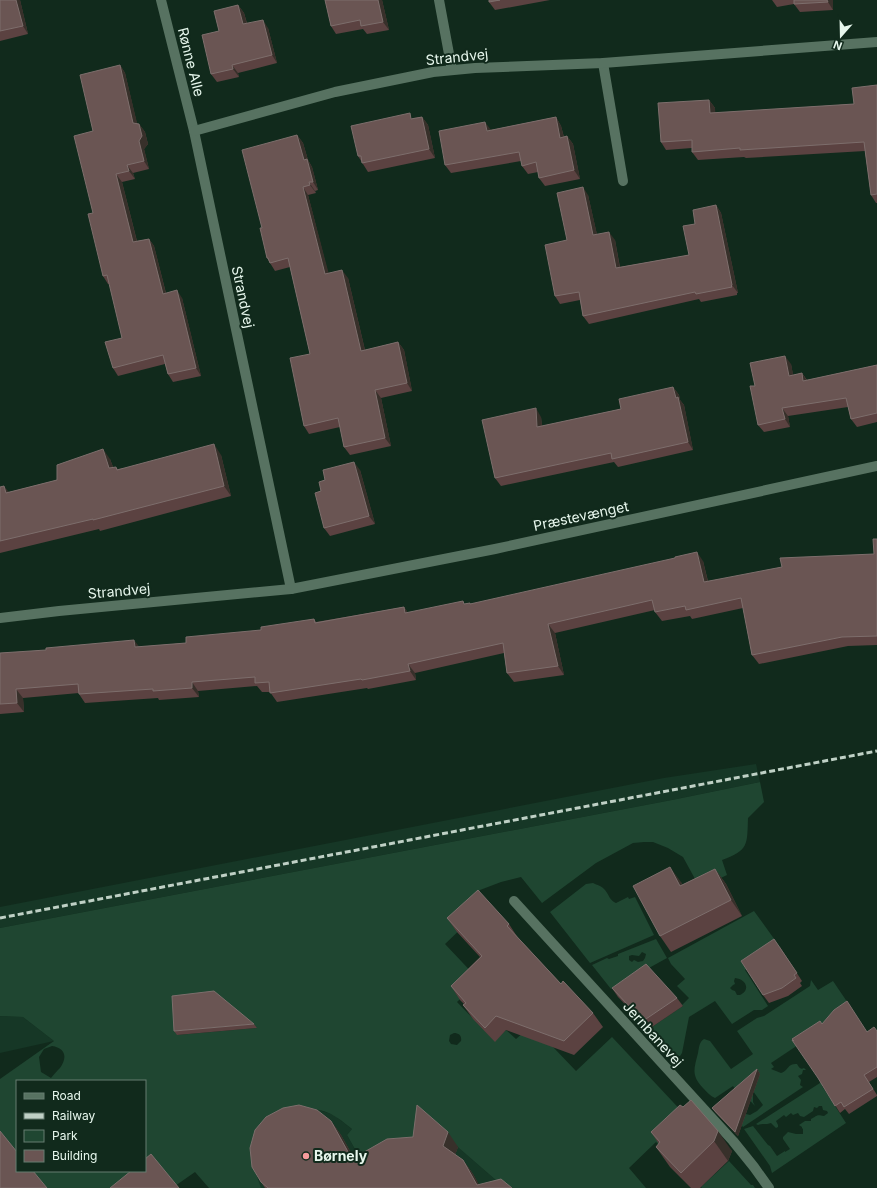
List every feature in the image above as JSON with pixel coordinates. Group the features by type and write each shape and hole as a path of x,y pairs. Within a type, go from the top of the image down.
{"street":[{"name":"Rønne Alle","path":"161,0 194,131"},
{"path":"439,0 452,70"},
{"name":"Strandvej","path":"0,618 291,589 194,131 335,92 433,72 475,68 603,63 877,42"},
{"path":"603,63 623,181"},
{"name":"Præstevænget","path":"291,589 502,547 877,466"},
{"name":"Jernbanevej","path":"514,901 733,1141 769,1188"}],"shaded area":[{"path":"756,764 760,782 0,928 0,907 664,778"},
{"path":"0,1016 23,1017 54,1041 0,1053"},
{"name":"Børnely","path":"308,1109 317,1109 334,1115 352,1129 347,1135 356,1151 357,1164 426,1124 454,1155 458,1147 505,1188 481,1188 473,1174 266,1188 244,1188 256,1174 256,1161"}],"green space":[{"path":"760,782 764,802 748,818 745,845 737,853 722,860 727,875 700,888 683,857 668,848 653,842 633,843 596,863 542,903 521,877 501,882 480,890 479,892 487,904 445,944 479,980 457,1002 495,1041 506,1030 516,1039 532,1025 576,1071 612,1037 688,1118 659,1145 656,1142 629,1168 646,1188 505,1188 429,1122 402,1147 357,1164 356,1151 347,1135 352,1129 332,1114 321,1110 308,1109 256,1161 256,1174 261,1188 209,1188 195,1172 175,1186 139,1188 45,1188 32,1172 146,1172 146,1080 16,1080 16,1153 0,1134 0,1079 54,1041 23,1017 0,1016 0,928","holes":["219,995 219,997 257,1028 177,1035","454,1033 461,1036 461,1041 457,1045 451,1044 449,1041 450,1035","52,1046 62,1051 64,1054 64,1060 60,1068 51,1078 41,1072 39,1057 44,1049"]},
{"path":"593,883 604,889 616,903 628,897 629,899 635,897 654,935 590,963 550,912 586,884"},
{"path":"754,911 780,947 745,970 768,1006 762,1010 754,1010 732,1024 715,1001 689,1017 682,1053 680,1056 674,1056 649,1029 683,1006 682,1005 689,998 677,986 685,979 671,964 668,958","holes":["735,978 744,982 746,988 743,993 737,995 735,991 730,988 735,984"]},
{"path":"656,939 667,958 611,989 592,965 607,958 609,959 618,956 618,954","holes":["642,952 646,954 643,961 638,962 634,960 632,962 629,960 629,956 639,956"]},
{"path":"811,980 818,990 833,981 852,1009 771,1063 774,1067 771,1069 781,1073 789,1066 794,1064 797,1064 803,1069 804,1068 806,1070 803,1070 802,1074 798,1076 801,1080 800,1085 803,1087 743,1127 738,1121 746,1114 750,1115 757,1111 763,1105 753,1091 753,1102 755,1106 741,1091 735,1089 733,1086 715,1098 707,1092 699,1083 694,1072 700,1043 704,1039 710,1041 731,1069 753,1054 737,1031 757,1018 764,1016 810,986"},
{"path":"834,1074 822,1086 846,1123 772,1173 770,1166 744,1129 753,1126 777,1156 790,1149 783,1137 788,1132 803,1134 803,1129 799,1125 805,1121 811,1121 811,1119 819,1115 824,1116 828,1113 827,1111 823,1110 822,1106 817,1108 814,1107 813,1111 804,1117 800,1116 798,1113 793,1115 791,1113 786,1117 784,1115 776,1121 778,1127 776,1128 771,1123 756,1124"},
{"path":"729,1161 755,1188 701,1187"}],"building":[{"path":"0,0 16,0 23,26 0,31"},
{"path":"325,0 378,0 383,22 361,26 360,20 331,26"},
{"path":"489,0 500,0 489,2"},
{"path":"794,0 827,0 828,2 794,4"},
{"path":"238,5 243,24 263,20 272,55 232,65 233,69 211,74 202,35 219,31 214,11"},
{"path":"120,65 133,123 139,124 142,136 139,141 144,161 127,165 129,171 116,174 133,242 149,239 163,294 177,290 196,368 168,374 163,355 113,368 105,342 122,338 107,275 103,276 88,214 93,213 74,136 93,131 80,75"},
{"path":"877,85 877,194 871,195 864,142 740,150 740,148 692,152 692,140 661,142 658,103 709,100 710,113 854,104 852,88"},
{"path":"410,113 411,119 422,117 429,149 362,163 361,156 358,156 351,126"},
{"path":"556,117 560,138 567,136 574,170 539,178 536,162 522,166 519,152 445,165 439,131 485,122 487,131"},
{"path":"297,135 304,160 307,159 313,182 309,182 310,185 303,187 325,274 342,270 361,351 398,342 407,383 375,390 385,438 344,447 338,418 304,426 290,358 310,354 288,258 270,263 267,258 260,228 262,228 242,150"},
{"path":"583,187 593,235 609,232 616,268 689,255 683,226 695,224 693,210 716,205 732,287 696,294 695,292 583,316 579,292 555,296 545,245 567,240 557,193"},
{"path":"785,356 789,376 802,373 803,381 877,365 877,413 851,419 846,398 782,408 785,419 758,425 750,386 755,386 750,363"},
{"path":"673,387 676,398 678,397 688,442 612,459 611,453 495,478 482,420 536,408 537,427 621,409 619,399"},
{"path":"214,444 224,486 93,520 0,541 0,487 4,486 6,493 57,480 57,465 103,449 109,468 116,467 117,470"},
{"path":"354,462 369,516 324,528 315,493 321,491 319,482 325,480 323,470"},
{"path":"873,539 877,539 877,636 842,637 752,655 741,598 686,610 685,606 655,612 652,600 548,624 558,666 507,673 503,643 408,664 410,671 362,680 270,693 269,682 255,683 255,677 192,682 192,688 79,694 78,684 16,689 17,703 0,704 0,653 46,650 46,648 134,640 135,647 186,643 186,637 261,630 261,627 314,619 315,623 404,607 405,613 463,601 464,604 470,604 697,552 704,582 782,567 780,558 874,554"},
{"path":"670,867 680,886 715,869 731,900 660,936 633,886"},
{"path":"478,890 509,924 507,926 561,984 563,981 593,1013 564,1041 496,1016 485,1028 463,1005 466,1003 451,986 482,956 447,918"},
{"path":"774,939 797,973 794,975 796,978 782,988 763,995 741,961"},
{"path":"646,964 677,998 643,1021 612,988"},
{"path":"214,991 254,1024 174,1031 172,996"},
{"path":"847,1001 867,1032 874,1027 877,1031 877,1067 864,1075 873,1089 844,1107 841,1102 835,1106 792,1039 820,1021 822,1024 834,1010"},
{"path":"757,1069 735,1132 712,1108"},
{"path":"691,1100 718,1131 714,1141 681,1173 656,1147 660,1142 651,1132 680,1105 683,1107"},
{"name":"Børnely","path":"299,1105 317,1110 331,1121 352,1159 387,1139 413,1137 417,1105 448,1132 443,1146 463,1160 477,1185 501,1179 512,1188 268,1188 261,1182 252,1167 250,1148 255,1130 266,1117 283,1108"},
{"path":"0,1131 16,1151 16,1172 34,1172 47,1188 0,1188"},
{"path":"151,1154 179,1188 110,1188 130,1172 146,1172 146,1158"}],"railway":[{"path":"0,918 877,751"}],"place":[{"name":"Børnely","path":"306,1156"}]}
